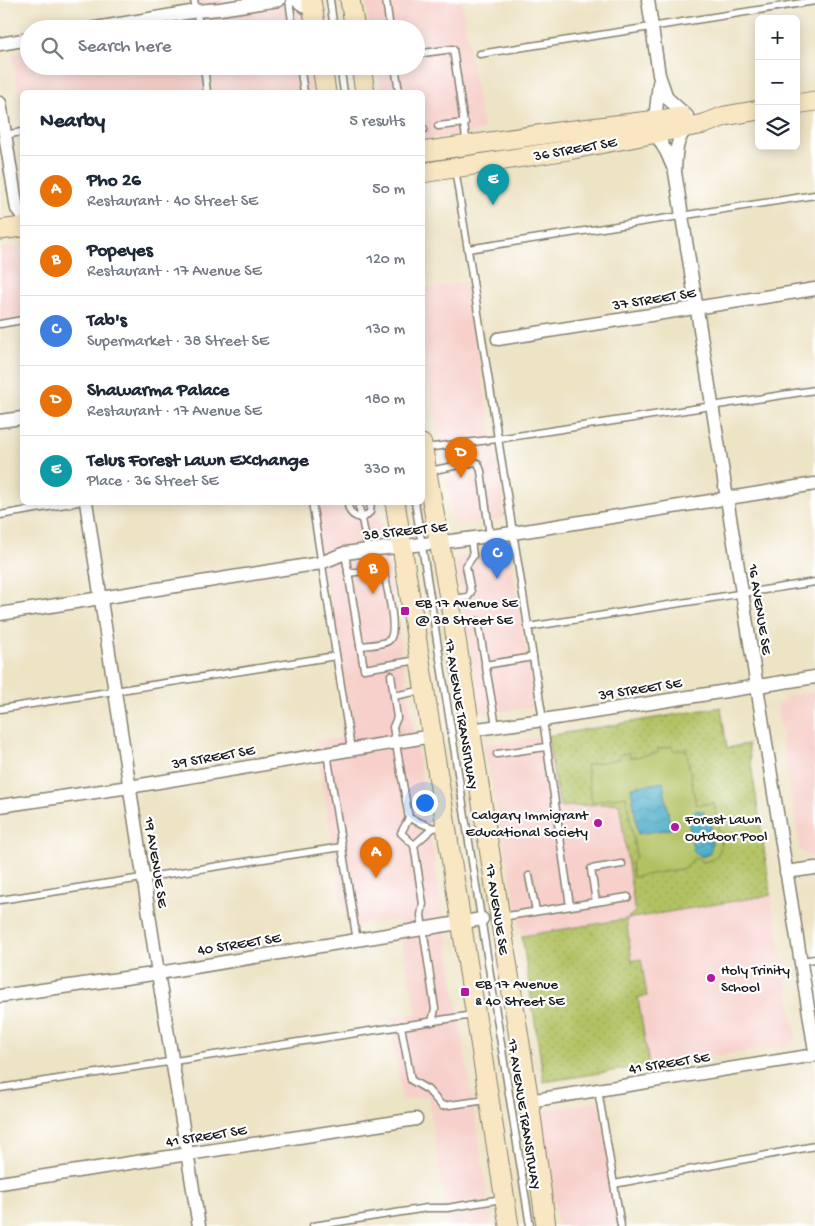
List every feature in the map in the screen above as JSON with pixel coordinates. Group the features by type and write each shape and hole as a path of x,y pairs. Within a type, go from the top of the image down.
{"main road":[{"path":"350,0 353,20"},
{"path":"323,75 326,90"},
{"path":"362,75 365,90"},
{"path":"800,103 815,101"},
{"name":"36 STREET SE","path":"425,152 467,145 654,127 687,122 704,114 725,116 755,111"},
{"name":"36 STREET SE","path":"425,173 568,150 654,127"},
{"path":"0,230 20,227"},
{"name":"17 AVENUE SE","path":"425,456 428,471 431,543 450,600 470,730 491,918 529,1101 546,1226"},
{"path":"395,505 432,736 440,827 462,922 509,1226"}],"street":[{"path":"129,20 195,5 220,9 279,0"},
{"path":"296,0 313,13"},
{"path":"648,0 660,75 667,98 687,122"},
{"path":"0,44 20,41"},
{"path":"654,127 660,75"},
{"path":"0,102 3,135 17,208 20,212"},
{"name":"16 AVENUE SE","path":"687,122 676,150 675,172 815,1051"},
{"name":"16 AVENUE SE","path":"654,127 675,172"},
{"name":"37 STREET SE","path":"498,339 815,289"},
{"path":"0,421 20,418"},
{"name":"38 STREET SE","path":"0,614 321,563 345,553 513,533 815,484"},
{"name":"19 AVENUE SE","path":"86,505 199,1226"},
{"name":"39 STREET SE","path":"470,730 815,677"},
{"name":"39 STREET SE","path":"0,806 129,787 327,752 432,736"},
{"path":"786,872 815,868"},
{"name":"40 STREET SE","path":"0,996 158,973 491,918"},
{"name":"41 STREET SE","path":"529,1101 815,1055"},
{"name":"41 STREET SE","path":"0,1183 416,1118"}],"lane":[{"path":"289,0 292,20"},
{"path":"330,0 333,20"},
{"path":"386,0 389,20"},
{"path":"480,54 815,1"},
{"path":"195,5 198,20"},
{"path":"425,53 453,49 467,145"},
{"path":"205,75 207,90"},
{"path":"301,75 304,90"},
{"path":"341,75 344,90"},
{"path":"396,75 399,90"},
{"path":"438,126 465,122"},
{"path":"3,135 20,132"},
{"path":"455,168 543,720 570,906"},
{"path":"468,249 815,195"},
{"path":"0,324 20,320"},
{"path":"425,446 498,439 815,390"},
{"path":"428,471 474,462 478,463 481,471 490,536"},
{"path":"0,515 60,505"},
{"path":"312,505 351,749"},
{"path":"348,505 351,513 362,520"},
{"path":"358,505 368,550"},
{"path":"362,520 370,512 371,505"},
{"name":"17 AVENUE TRANSITWAY","path":"417,505 431,543 491,918 530,1226"},
{"path":"450,600 468,597 471,592 466,566 473,556 470,539"},
{"path":"345,553 364,669 420,659"},
{"path":"348,573 379,569 384,572 394,626 392,636 387,641 360,646"},
{"path":"528,628 815,582"},
{"path":"454,626 478,621 496,726"},
{"path":"0,709 336,656"},
{"path":"485,665 533,657"},
{"path":"391,675 397,718 393,727 409,818 401,833 414,845 423,904 420,915 435,1009 432,1022"},
{"path":"394,696 425,690"},
{"path":"497,754 546,747"},
{"path":"327,752 357,940"},
{"path":"409,818 440,827"},
{"path":"414,845 440,827"},
{"path":"0,900 342,847"},
{"path":"596,902 591,869 622,864"},
{"path":"530,876 536,911"},
{"name":"40 STREET SE","path":"491,918 628,896"},
{"path":"801,961 815,959"},
{"path":"0,1088 476,1014"},
{"path":"401,1026 411,1080 428,1090 442,1106 489,1100"},
{"path":"598,1090 621,1226"},
{"path":"614,1184 815,1146"},
{"path":"313,1226 427,1208 447,1208 505,1199"}],"shaded area":[{"path":"198,0 303,0 306,20 201,20"},
{"path":"366,0 461,0 483,130 425,140 425,90 381,90 378,75 425,75 425,20 369,20"},
{"path":"20,53 20,75 204,75 207,90 20,90 20,104 12,54"},
{"path":"210,75 316,75 319,90 213,90"},
{"path":"20,246 20,317 0,321 0,249"},
{"path":"466,282 502,492 503,518 459,525 454,523 425,362 425,289"},
{"path":"312,505 378,505 492,1226 448,1226 428,1096 402,1101 390,1016 417,1014 398,920 347,926 315,741 352,737"},
{"path":"509,550 536,706 481,714 456,558"},
{"path":"815,692 815,857 811,858 800,851 777,706 787,696"},
{"path":"547,736 619,802 635,912 627,919 771,895 796,1037 792,1045 649,1065 626,919 522,936 484,745"},
{"path":"599,1101 619,1226 558,1226 540,1112"}],"green space":[{"path":"721,707 727,748 748,744 771,895 626,919 635,912 619,803 560,807 547,736"},
{"name":"Forest Lawn Outdoor Pool","path":"672,746 673,751 686,749 696,805 714,803 721,847 717,856 713,859 704,862 694,858 686,868 633,877 631,863 636,856 626,796 592,802 586,765 620,759 619,755 629,753 630,758 658,753 658,749"},
{"path":"626,919 632,961 641,959 647,996 638,998 649,1065 544,1082 522,936"}],"water":[{"path":"663,782 671,829 638,834 631,787"},
{"path":"697,810 704,812 707,816 712,832 711,850 709,854 702,857 693,850 688,821 692,813"}],"place":[{"name":"Telus Forest Lawn Exchange","path":"493,205"},
{"name":"Shawarma Palace","path":"461,478"},
{"name":"Tab's","path":"497,579"},
{"name":"Popeyes","path":"373,594"},
{"name":"EB 17 Avenue SE @ 38 Street SE","path":"405,611"},
{"name":"Calgary Immigrant Educational Society","path":"598,823"},
{"name":"Forest Lawn Outdoor Pool","path":"675,827"},
{"name":"Pho 26","path":"376,878"},
{"name":"Holy Trinity School","path":"711,978"},
{"name":"EB 17 Avenue & 40 Street SE","path":"465,992"}]}
